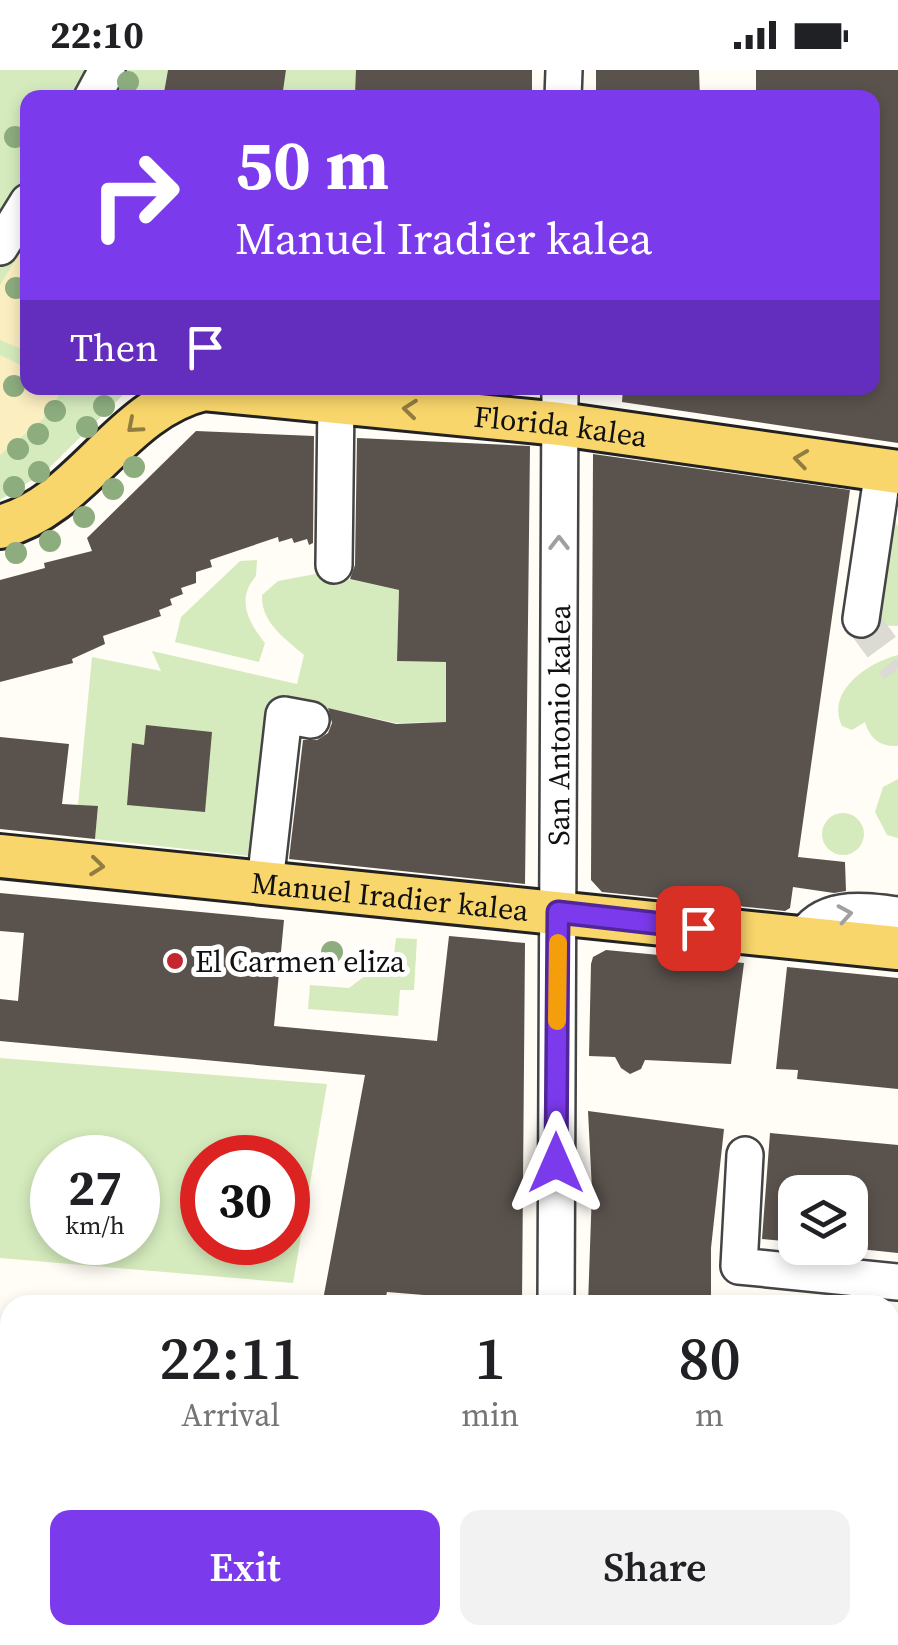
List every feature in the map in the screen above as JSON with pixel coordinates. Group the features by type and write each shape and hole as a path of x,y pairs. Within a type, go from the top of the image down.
{"main road":[{"name":"Florida kalea","path":"0,527 48,504 135,425 166,402 186,395"},
{"name":"Florida kalea","path":"279,395 336,401 560,406 890,471"},
{"name":"Manuel Iradier kalea","path":"0,856 898,948"}],"street":[{"path":"0,247 20,215"},
{"path":"334,565 336,401"},
{"name":"San Antonio kalea","path":"556,1295 560,406"},
{"path":"860,619 890,471"},
{"path":"265,883 284,715 311,720"},
{"path":"803,939 810,927 834,914 852,910 898,915"},
{"path":"745,1155 739,1266 898,1282"}],"green space":[{"path":"0,70 168,70 164,90 20,90 20,395 123,395 45,472 0,500"},
{"path":"286,70 356,70 356,90 283,90"},
{"path":"887,519 895,520 898,527 898,626 873,625"},
{"path":"257,560 256,576 246,602 249,619 265,643 259,662 175,642 181,617 240,561"},
{"path":"321,573 399,590 397,661 446,662 446,722 396,723 277,697 258,857 95,839 98,807 78,805 92,657 161,671 152,651 297,684 304,655 270,622 262,595 278,581"},
{"path":"898,655 898,746 892,746 877,741 865,722 852,730 842,726 838,713 845,690 853,680 875,664"},
{"path":"898,779 898,838 887,835 875,812 883,787"},
{"path":"843,813 858,819 864,834 858,849 843,855 828,849 822,834 828,819"},
{"path":"396,938 417,939 414,990 400,990 398,1016 308,1009 310,985 349,988 394,954"},
{"path":"0,1058 327,1084 310,1184 310,1135 180,1135 180,1265 296,1265 293,1283 82,1265 160,1265 160,1135 30,1135 30,1261 0,1258"}],"sand":[{"path":"20,252 20,348 0,340 0,285"},
{"path":"0,355 20,365 20,395 59,395 43,419 0,455"}],"building":[{"path":"168,70 286,70 283,90 164,90"},
{"path":"356,70 532,70 532,90 355,90"},
{"path":"596,70 699,70 700,90 596,90"},
{"path":"756,70 898,70 898,443 622,402 622,395 880,395 880,90 756,90"},
{"path":"196,431 314,436 313,543 309,545 307,539 294,543 292,538 279,542 278,537 210,560 212,567 196,572 196,583 181,588 183,594 170,599 172,605 159,610 161,616 103,636 105,644 72,659 73,663 0,682 0,580 92,551 87,538"},
{"path":"357,438 530,446 525,884 289,859 303,740 317,740 328,733 332,723 328,708 396,724 446,722 446,662 397,661 399,590 350,579 355,565"},
{"path":"593,454 850,490 798,857 845,862 846,891 793,887 790,908 785,911 602,892 591,880"},
{"path":"146,725 212,732 205,812 127,805 132,743 144,745"},
{"path":"0,737 69,744 62,804 98,806 95,839 0,829"},
{"path":"0,893 284,920 274,1026 437,1041 449,936 525,943 522,1295 324,1295 365,1075 0,1041 0,999 18,1001 24,933 0,931"},
{"path":"606,950 744,963 731,1064 645,1060 641,1069 630,1074 615,1057 589,1056 591,964 593,957"},
{"path":"787,967 898,978 898,1089 797,1079 798,1070 776,1069"},
{"path":"588,1111 724,1129 711,1248 711,1295 588,1295 592,1190"},
{"path":"770,1133 898,1145 898,1253 868,1250 868,1175 778,1175 778,1240 762,1239"}],"tunnel":[{"path":"861,619 898,669"}],"slow traffic":[{"path":"557,1021 558,943"}],"place":[{"name":"El Carmen eliza","path":"175,961"}],"route":[{"path":"556,1163 558,912 698,928"}]}
